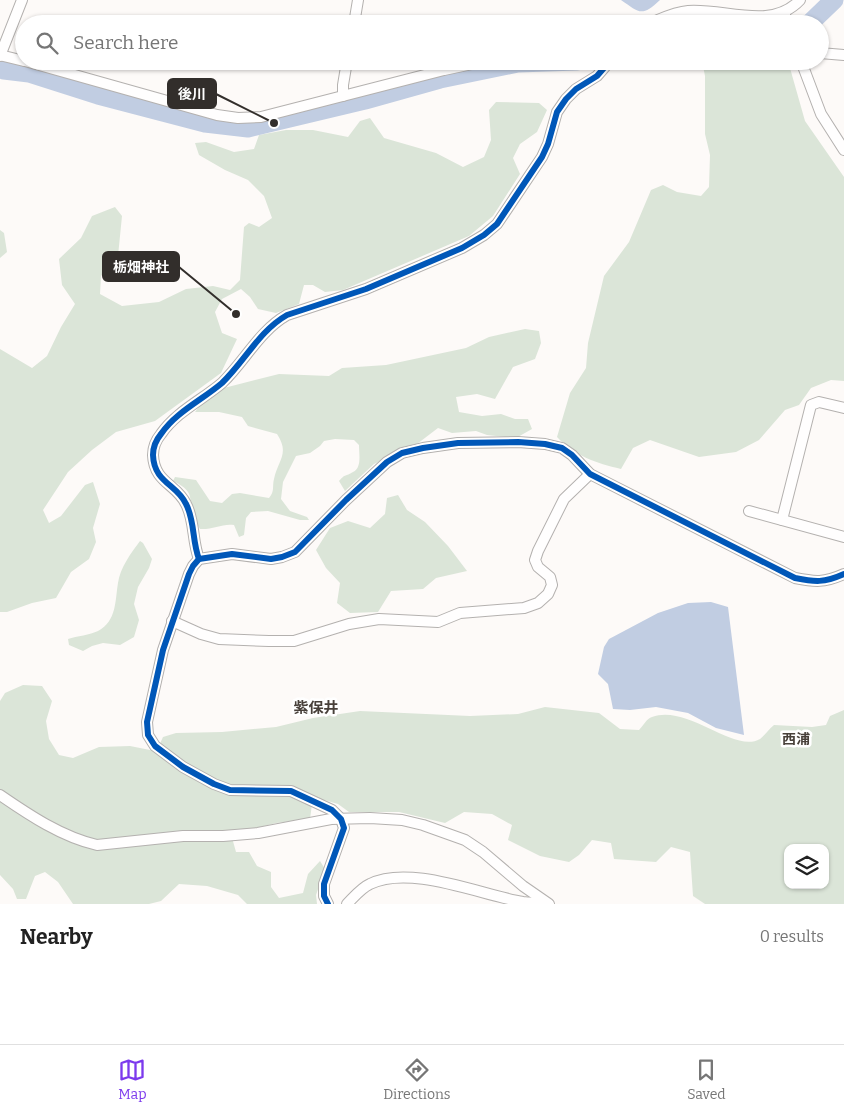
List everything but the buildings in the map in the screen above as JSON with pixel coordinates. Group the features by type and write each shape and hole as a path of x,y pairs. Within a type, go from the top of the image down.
{"street":[{"path":"16,15 22,0"},
{"path":"356,15 358,0"},
{"path":"774,15 784,12 800,0"},
{"path":"670,15 688,11 744,15"},
{"path":"15,18 0,55 15,59"},
{"path":"829,54 844,55 844,62"},
{"path":"56,70 165,102 217,115 238,118 261,117 444,70"},
{"path":"343,96 346,70"},
{"path":"199,559 187,504 180,494 164,481 157,469 153,456 154,447 160,435 172,421 221,383 264,332 276,321 288,315 366,289 462,248 484,235 496,224 542,157 548,144 557,112 566,99 576,89 597,76 602,70"},
{"path":"804,70 821,114 844,150"},
{"path":"782,520 811,405 819,402 844,408"},
{"path":"328,904 324,896 324,884 344,828 341,819 332,810 291,791 230,790 214,784 183,767 155,746 148,735 147,722 163,650 172,620 193,566 199,559 232,554 271,559 295,552 346,500 387,462 402,453 458,443 518,442 545,444 562,448 572,455 590,474 795,578 818,583 844,574"},
{"path":"172,620 201,634 219,639 269,641 294,640 349,624 379,619 438,622 460,613 524,608 538,603 548,594 552,585 550,577 538,567 535,560 538,550 564,499 590,474"},
{"path":"749,511 843,533"},
{"path":"0,795 31,815 70,836 85,843 97,845 183,836 223,836 258,833 341,819 402,820 423,825 465,840 548,904"},
{"path":"347,904 369,884 398,876 413,877 524,902 548,904"}],"shaded area":[{"path":"704,70 791,70 805,121 844,177 844,381 831,380 811,388 799,405 785,410 759,440 736,452 699,457 650,440 633,448 621,469 586,458 564,444 557,437 570,393 586,368 588,343 604,276 629,242 651,190 663,185 677,192 701,196 709,187 710,155 705,134"},
{"path":"496,102 539,103 547,110 537,132 520,144 513,158 520,174 493,216 469,236 343,290 325,292 313,285 304,285 299,304 276,313 258,309 250,297 241,289 222,299 215,312 222,333 237,339 221,373 155,421 116,432 92,450 68,472 43,510 49,523 61,516 85,485 93,482 100,504 93,528 96,542 89,559 71,572 56,598 32,603 7,612 0,612 0,349 32,368 47,356 75,304 62,285 59,259 81,238 92,216 115,207 122,216 118,256 101,276 100,294 122,306 159,302 186,289 213,286 230,290 240,280 244,227 249,223 259,227 272,218 264,196 248,180 225,170 199,155 195,143 206,142 234,152 254,149 259,135 286,130 313,130 348,137 360,121 370,118 384,138 436,153 463,167 484,157 491,140 489,110"},
{"path":"0,230 4,233 7,252 0,258"},
{"path":"525,329 539,331 541,343 535,359 513,367 495,399 477,394 456,397 459,412 482,416 501,414 515,419 528,419 532,429 516,438 487,435 476,431 452,433 438,428 417,444 374,464 345,491 339,481 358,467 359,445 354,440 335,439 324,441 310,453 296,456 283,482 281,499 290,511 307,517 309,520 300,520 268,511 251,512 246,518 244,535 239,537 234,525 200,529 194,518 188,492 181,485 173,481 175,477 196,480 210,501 222,503 232,494 240,493 269,498 271,496 274,479 283,452 281,441 277,434 248,426 242,417 219,412 195,412 201,404 224,388 279,374 329,376 342,368 386,365 466,348 489,337"},
{"path":"398,495 407,510 425,522 448,546 467,571 436,578 423,589 391,591 378,612 350,613 337,603 340,583 326,568 316,550 330,528 348,521 370,528 385,514 387,498"},
{"path":"140,541 152,559 138,587 134,604 139,620 134,637 120,645 103,643 83,651 69,645 68,639 98,631 109,622 114,610 123,566"},
{"path":"23,685 42,686 52,701 46,721 49,739 59,755 73,758 99,747 130,746 150,750 158,748 163,737 176,733 222,732 276,727 313,718 360,711 470,716 518,714 545,707 599,713 620,729 639,730 650,718 666,715 680,717 737,740 749,742 760,739 774,725 812,727 826,725 830,716 844,710 844,904 705,904 693,896 690,852 671,847 656,862 614,859 611,843 592,840 579,855 569,862 540,856 508,840 512,825 492,814 464,812 445,823 399,812 349,812 338,804 324,800 312,804 310,819 276,823 231,834 236,852 249,852 257,866 271,872 271,887 279,898 303,893 308,874 320,861 325,869 316,895 317,904 247,904 238,895 207,886 179,884 161,901 149,904 73,904 58,882 45,872 35,876 26,899 17,899 13,889 0,875 0,701 5,693"}],"water":[{"path":"621,0 660,0 654,6 640,11"},
{"path":"711,602 728,607 744,735 716,728 688,713 656,707 630,710 613,709 608,684 598,674 604,647 609,639 658,613 688,603"}],"waterway":[{"path":"818,15 834,0"},
{"path":"4,70 29,73 98,95 205,123 248,128 365,100 440,79 484,70"}],"cycle path":[{"path":"199,559 191,517 186,504 182,497 157,472 154,464 155,444 167,426 222,383 268,329 287,315 366,289 462,248 484,235 497,224 542,157 548,144 557,112 566,99 576,89 597,76 602,70"},
{"path":"328,904 324,896 324,884 344,828 341,819 332,810 291,791 230,790 214,784 183,767 155,746 148,735 147,722 163,650 189,574 199,559 232,554 271,559 295,552 346,500 387,462 402,453 458,443 518,442 545,444 562,448 572,455 590,474 795,578 820,581 844,574"}],"place":[{"name":"後川","path":"274,123"},
{"name":"栃畑神社","path":"236,314"}],"district":[{"name":"紫保井","path":"316,708"},
{"name":"西浦","path":"796,739"}]}
